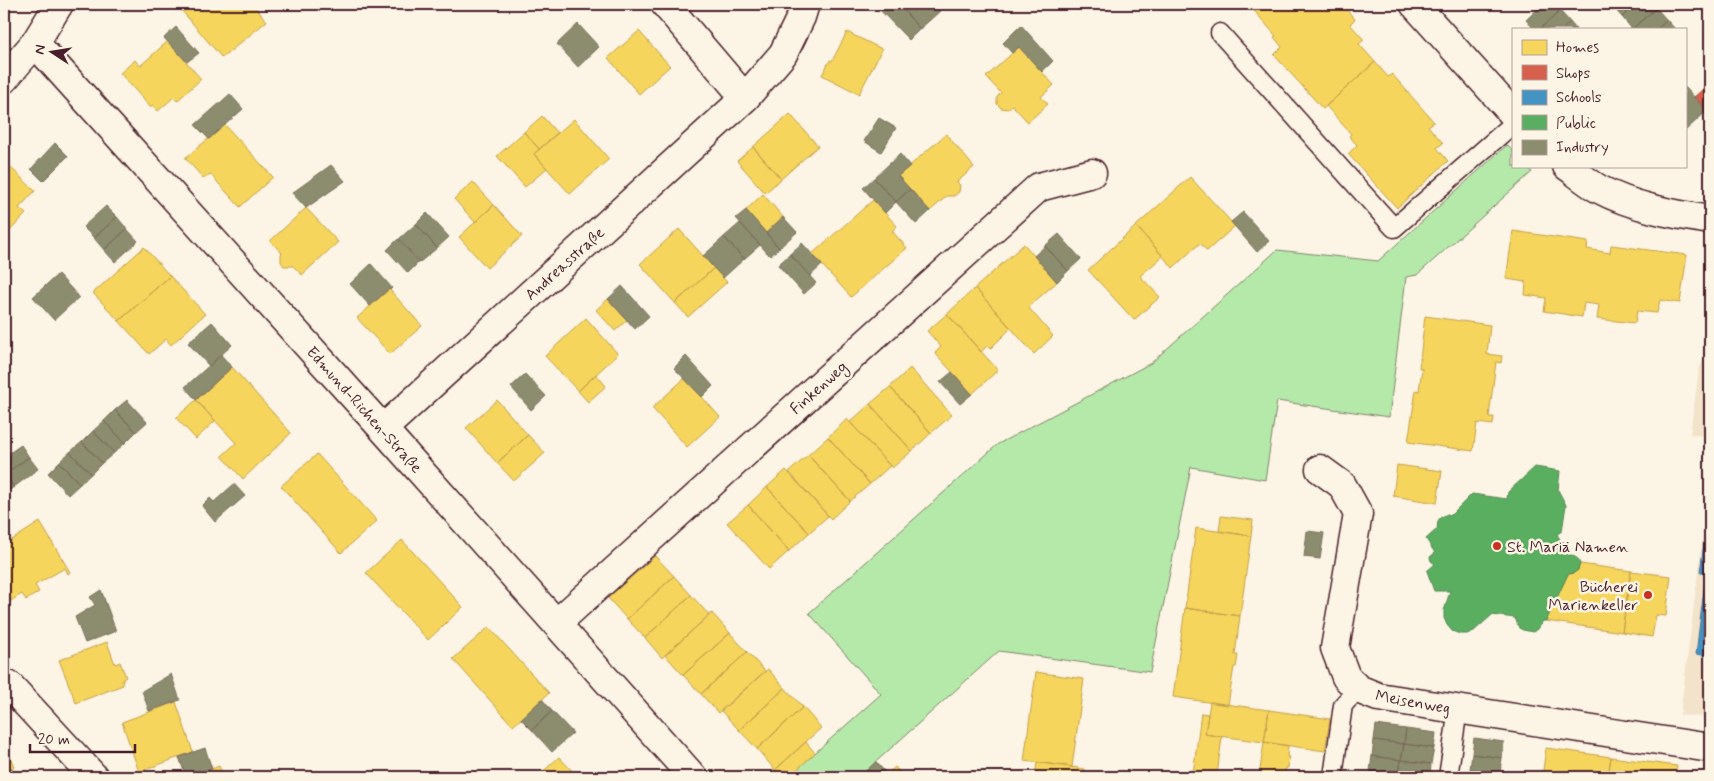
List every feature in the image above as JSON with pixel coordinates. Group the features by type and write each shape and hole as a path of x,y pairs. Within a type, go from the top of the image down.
{"street":[{"path":"4,79 35,43 59,4"},
{"path":"665,4 745,98"},
{"name":"Andreasstraße","path":"383,429 745,98 783,54 801,17 805,4"},
{"path":"1414,4 1512,113"},
{"name":"Edmund-Richen-Straße","path":"35,43 557,623 693,777"},
{"path":"1570,168 1597,188 1630,203 1678,215 1710,220"},
{"name":"Finkenweg","path":"557,623 1039,187 1092,173"},
{"name":"Meisenweg","path":"1320,469 1342,485 1358,514 1335,648 1346,677 1358,689 1378,697 1710,748"},
{"path":"4,683 10,686 94,777"}],"lane":[{"path":"1220,33 1394,228 1512,125"},
{"path":"1333,777 1343,705 1358,689"},
{"path":"1448,777 1458,709"}],"shaded area":[{"path":"1710,342 1710,437 1690,434 1699,370"},
{"path":"1710,479 1710,718 1680,715"}],"green space":[{"path":"1507,145 1512,150 1512,168 1529,168 1532,172 1417,275 1406,277 1389,417 1277,401 1265,480 1191,467 1150,672 999,651 859,777 788,777 881,694 809,613 998,444 1151,363 1277,250 1378,261"}],"building: Homes":[{"path":"176,4 252,4 267,21 222,58"},
{"path":"1253,4 1341,4 1355,19 1350,24 1364,40 1359,44 1375,62 1323,109 1274,55 1282,47 1274,37 1276,36 1250,6"},
{"path":"639,31 670,66 639,94 608,58"},
{"path":"847,32 882,49 859,94 822,75 830,60 832,61"},
{"path":"168,41 201,79 177,101 174,97 158,111 153,105 150,107 120,73 135,60 140,66"},
{"path":"1019,47 1054,85 1041,97 1048,104 1028,122 1012,105 1008,109 1001,108 997,104 997,97 1001,93 986,77"},
{"path":"1375,62 1388,77 1392,74 1434,122 1428,126 1443,143 1437,148 1448,161 1397,208 1348,154 1357,145 1349,136 1351,134 1326,106"},
{"path":"790,114 818,146 781,179 753,147"},
{"path":"542,116 557,133 539,149 524,132"},
{"path":"574,119 609,159 570,194 534,154"},
{"path":"225,125 273,177 240,207 210,174 204,179 185,158"},
{"path":"524,132 539,149 534,154 547,168 525,187 497,156"},
{"path":"946,134 974,167 957,182 960,185 959,192 954,196 947,196 930,211 898,176"},
{"path":"753,147 781,179 765,193 737,161"},
{"path":"4,161 35,191 19,208 26,214 5,236"},
{"path":"1190,177 1235,226 1207,251 1200,243 1173,268 1136,226"},
{"path":"473,182 494,205 475,222 454,199"},
{"path":"763,194 783,217 766,233 746,210"},
{"path":"873,200 897,226 892,231 907,248 851,297 812,254"},
{"path":"494,205 522,236 487,268 459,237"},
{"path":"306,208 338,242 302,275 293,266 284,266 281,262 282,253 270,241"},
{"path":"1136,226 1163,256 1140,276 1160,297 1134,320 1088,270"},
{"path":"679,229 714,268 675,303 640,264"},
{"path":"1513,231 1588,242 1587,249 1610,253 1611,245 1687,255 1680,303 1660,300 1657,313 1637,311 1635,323 1597,319 1599,305 1584,303 1582,317 1544,311 1546,298 1525,295 1526,282 1506,279"},
{"path":"1024,244 1057,282 1028,307 1053,336 1034,354 975,288"},
{"path":"144,247 170,276 119,321 93,293"},
{"path":"714,268 727,282 688,317 675,303"},
{"path":"170,276 205,314 171,345 166,339 149,354 119,321"},
{"path":"975,288 1011,328 990,349 987,346 981,352 947,314"},
{"path":"389,289 422,326 390,354 357,318"},
{"path":"608,299 627,320 615,331 596,310"},
{"path":"947,314 998,370 972,394 935,353 941,347 927,331"},
{"path":"1425,316 1490,325 1487,354 1502,356 1501,363 1496,362 1489,417 1494,417 1493,425 1477,423 1473,451 1408,442 1416,390 1419,391 1422,368 1419,368"},
{"path":"586,318 618,354 578,391 545,356"},
{"path":"232,367 291,433 243,479 222,456 236,443 196,400"},
{"path":"910,368 952,415 931,433 890,387"},
{"path":"596,374 606,386 588,402 578,391"},
{"path":"685,378 720,417 687,447 652,408"},
{"path":"890,387 931,433 912,451 870,404"},
{"path":"196,400 215,421 196,439 176,418"},
{"path":"497,400 528,435 497,463 466,428"},
{"path":"870,404 912,451 892,468 850,422"},
{"path":"847,419 890,466 870,484 828,437"},
{"path":"528,435 545,453 514,481 497,463"},
{"path":"828,437 870,484 850,501 808,455"},
{"path":"317,454 377,521 341,553 281,486"},
{"path":"808,455 850,501 831,519 789,472"},
{"path":"1397,465 1442,471 1437,503 1393,496"},
{"path":"786,470 828,516 809,533 767,487"},
{"path":"767,487 809,533 789,551 748,505"},
{"path":"748,505 789,551 769,569 727,523"},
{"path":"1221,516 1253,520 1251,536 1219,531"},
{"path":"40,522 70,572 68,574 65,568 35,585 39,592 26,600 22,594 4,605 4,545"},
{"path":"1196,528 1251,536 1240,616 1185,608"},
{"path":"402,540 463,607 428,640 366,573"},
{"path":"655,556 674,576 627,619 608,598"},
{"path":"1580,564 1631,571 1622,632 1546,621 1568,574 1577,571"},
{"name":"Bücherei Marienkeller","path":"1631,571 1671,576 1666,616 1656,615 1652,637 1622,632"},
{"path":"674,576 691,595 645,638 627,619"},
{"path":"691,595 709,615 662,658 645,638"},
{"path":"1185,608 1240,616 1235,655 1238,655 1236,667 1234,667 1228,705 1173,697"},
{"path":"712,613 730,633 683,675 665,655"},
{"path":"489,627 549,693 513,726 453,659"},
{"path":"730,633 747,652 701,694 683,675"},
{"path":"107,642 115,664 120,662 126,677 122,680 123,685 76,703 59,660"},
{"path":"747,652 765,671 718,713 701,694"},
{"path":"768,669 785,688 739,730 721,711"},
{"path":"1036,672 1084,679 1072,767 1024,761"},
{"path":"785,688 803,707 757,749 739,730"},
{"path":"176,702 193,752 139,772 122,722"},
{"path":"1210,702 1269,710 1264,742 1205,734"},
{"path":"803,707 821,728 775,770 757,749"},
{"path":"1269,710 1330,719 1325,751 1264,742"},
{"path":"1201,713 1208,714 1205,734 1222,737 1217,775 1220,775 1220,777 1193,774"},
{"path":"4,738 14,767 4,771"},
{"path":"806,742 815,753 789,777 782,777 775,770"},
{"path":"1264,742 1288,746 1288,768 1286,768 1284,777 1259,777"},
{"path":"1546,748 1611,757 1608,777 1542,777"},
{"path":"559,757 578,777 537,777"},
{"path":"1611,757 1677,766 1675,777 1608,777"},
{"path":"1037,762 1085,769 1084,777 1035,777"},
{"path":"219,766 224,777 197,777 196,775"},
{"path":"895,767 905,777 884,777 887,774"}],"building: Shops":[{"path":"1710,83 1710,114 1694,97"}],"building: Schools":[{"path":"1707,522 1710,522 1710,574 1700,572"},
{"path":"1706,573 1710,574 1710,656 1696,654"}],"building: Public":[{"path":"1708,364 1710,365 1710,394 1705,393"},
{"name":"St. Mariä Namen","path":"1535,467 1560,471 1558,490 1566,505 1562,531 1557,534 1568,555 1578,559 1580,564 1578,570 1568,574 1546,621 1543,621 1533,632 1519,628 1515,618 1492,615 1474,631 1467,634 1452,631 1444,618 1444,611 1450,591 1434,591 1427,571 1435,564 1431,561 1430,557 1435,553 1426,539 1437,529 1440,518 1447,514 1451,515 1472,494 1507,499 1508,492"}],"building: Industry":[{"path":"878,4 902,4 900,6 920,29 909,40 876,6"},
{"path":"902,4 933,4 940,11 920,29 900,6"},
{"path":"1543,4 1554,4 1560,11 1541,28 1533,28 1526,20"},
{"path":"1637,4 1622,17 1611,5"},
{"path":"1637,4 1652,4 1656,8 1633,28 1622,17"},
{"path":"1656,8 1667,20 1658,28 1633,28"},
{"path":"1560,11 1570,22 1564,28 1541,28"},
{"path":"1667,20 1674,28 1658,28"},
{"path":"1570,22 1575,28 1564,28"},
{"path":"578,24 599,47 578,67 557,44"},
{"path":"1021,25 1053,61 1042,72 1019,47 1012,53 1003,43"},
{"path":"176,27 199,53 187,62 164,38"},
{"path":"1686,88 1707,111 1686,130"},
{"path":"230,94 243,109 209,139 195,125"},
{"path":"879,118 896,128 881,152 864,141"},
{"path":"55,143 68,156 43,181 31,169"},
{"path":"900,154 910,166 898,176 910,189 896,202 874,178"},
{"path":"331,165 345,181 306,208 292,193"},
{"path":"874,178 896,202 885,213 863,188"},
{"path":"910,189 930,211 916,224 896,202"},
{"path":"106,206 117,217 94,238 83,227"},
{"path":"746,210 779,248 770,256 736,218"},
{"path":"1243,212 1269,241 1257,252 1231,222"},
{"path":"427,213 449,237 437,248 416,224"},
{"path":"117,217 127,229 104,250 94,238"},
{"path":"783,217 797,232 779,248 766,233"},
{"path":"740,223 760,245 744,259 724,237"},
{"path":"416,224 437,248 420,262 399,239"},
{"path":"127,229 138,241 115,262 104,250"},
{"path":"1059,234 1081,259 1068,271 1045,246"},
{"path":"724,237 744,259 723,278 703,256"},
{"path":"398,239 419,262 408,273 387,250"},
{"path":"802,243 822,265 810,276 790,254"},
{"path":"1045,246 1068,271 1057,282 1034,256"},
{"path":"790,254 816,283 804,294 778,265"},
{"path":"371,264 392,288 370,306 350,284"},
{"path":"58,274 79,297 54,320 33,297"},
{"path":"622,286 649,316 635,329 608,299"},
{"path":"212,322 232,345 209,366 188,343"},
{"path":"221,355 232,367 196,400 185,387"},
{"path":"686,356 713,386 702,397 674,368"},
{"path":"952,372 972,394 960,404 940,382"},
{"path":"525,374 546,396 531,410 511,387"},
{"path":"127,400 147,422 136,432 115,410"},
{"path":"115,410 136,432 125,443 104,421"},
{"path":"104,421 125,443 114,453 93,431"},
{"path":"93,431 114,453 102,463 82,442"},
{"path":"82,442 102,463 91,474 70,452"},
{"path":"21,445 29,457 5,474 4,457"},
{"path":"70,452 91,474 80,484 59,462"},
{"path":"29,457 38,469 14,487 5,474"},
{"path":"59,462 80,484 68,495 48,473"},
{"path":"4,473 14,487 4,494"},
{"path":"234,484 245,496 215,522 202,506 210,498 214,502"},
{"path":"1307,531 1324,533 1320,559 1304,557"},
{"path":"101,590 116,631 85,643 75,617 95,605 90,597"},
{"path":"171,674 180,700 149,711 142,691"},
{"path":"542,699 552,711 532,730 521,719"},
{"path":"552,711 573,733 552,752 532,730"},
{"path":"1376,725 1406,729 1404,744 1374,740"},
{"path":"1406,729 1436,733 1434,748 1404,744"},
{"path":"1474,738 1504,742 1502,758 1472,754"},
{"path":"1374,740 1404,744 1401,760 1372,756"},
{"path":"1404,744 1434,748 1431,764 1401,760"},
{"path":"205,748 212,769 186,777 179,757"},
{"path":"1472,754 1502,758 1500,773 1470,769"},
{"path":"1372,756 1401,760 1399,775 1370,771"},
{"path":"1401,760 1431,764 1430,777 1399,775"},
{"path":"876,762 887,774 884,777 859,777"},
{"path":"11,768 17,777 4,777 4,771"},
{"path":"1470,769 1500,773 1500,777 1469,777"},
{"path":"1370,771 1399,775 1399,777 1369,777"}],"place":[{"name":"St. Mariä Namen","path":"1497,546"},
{"name":"Bücherei Marienkeller","path":"1648,595"}]}
